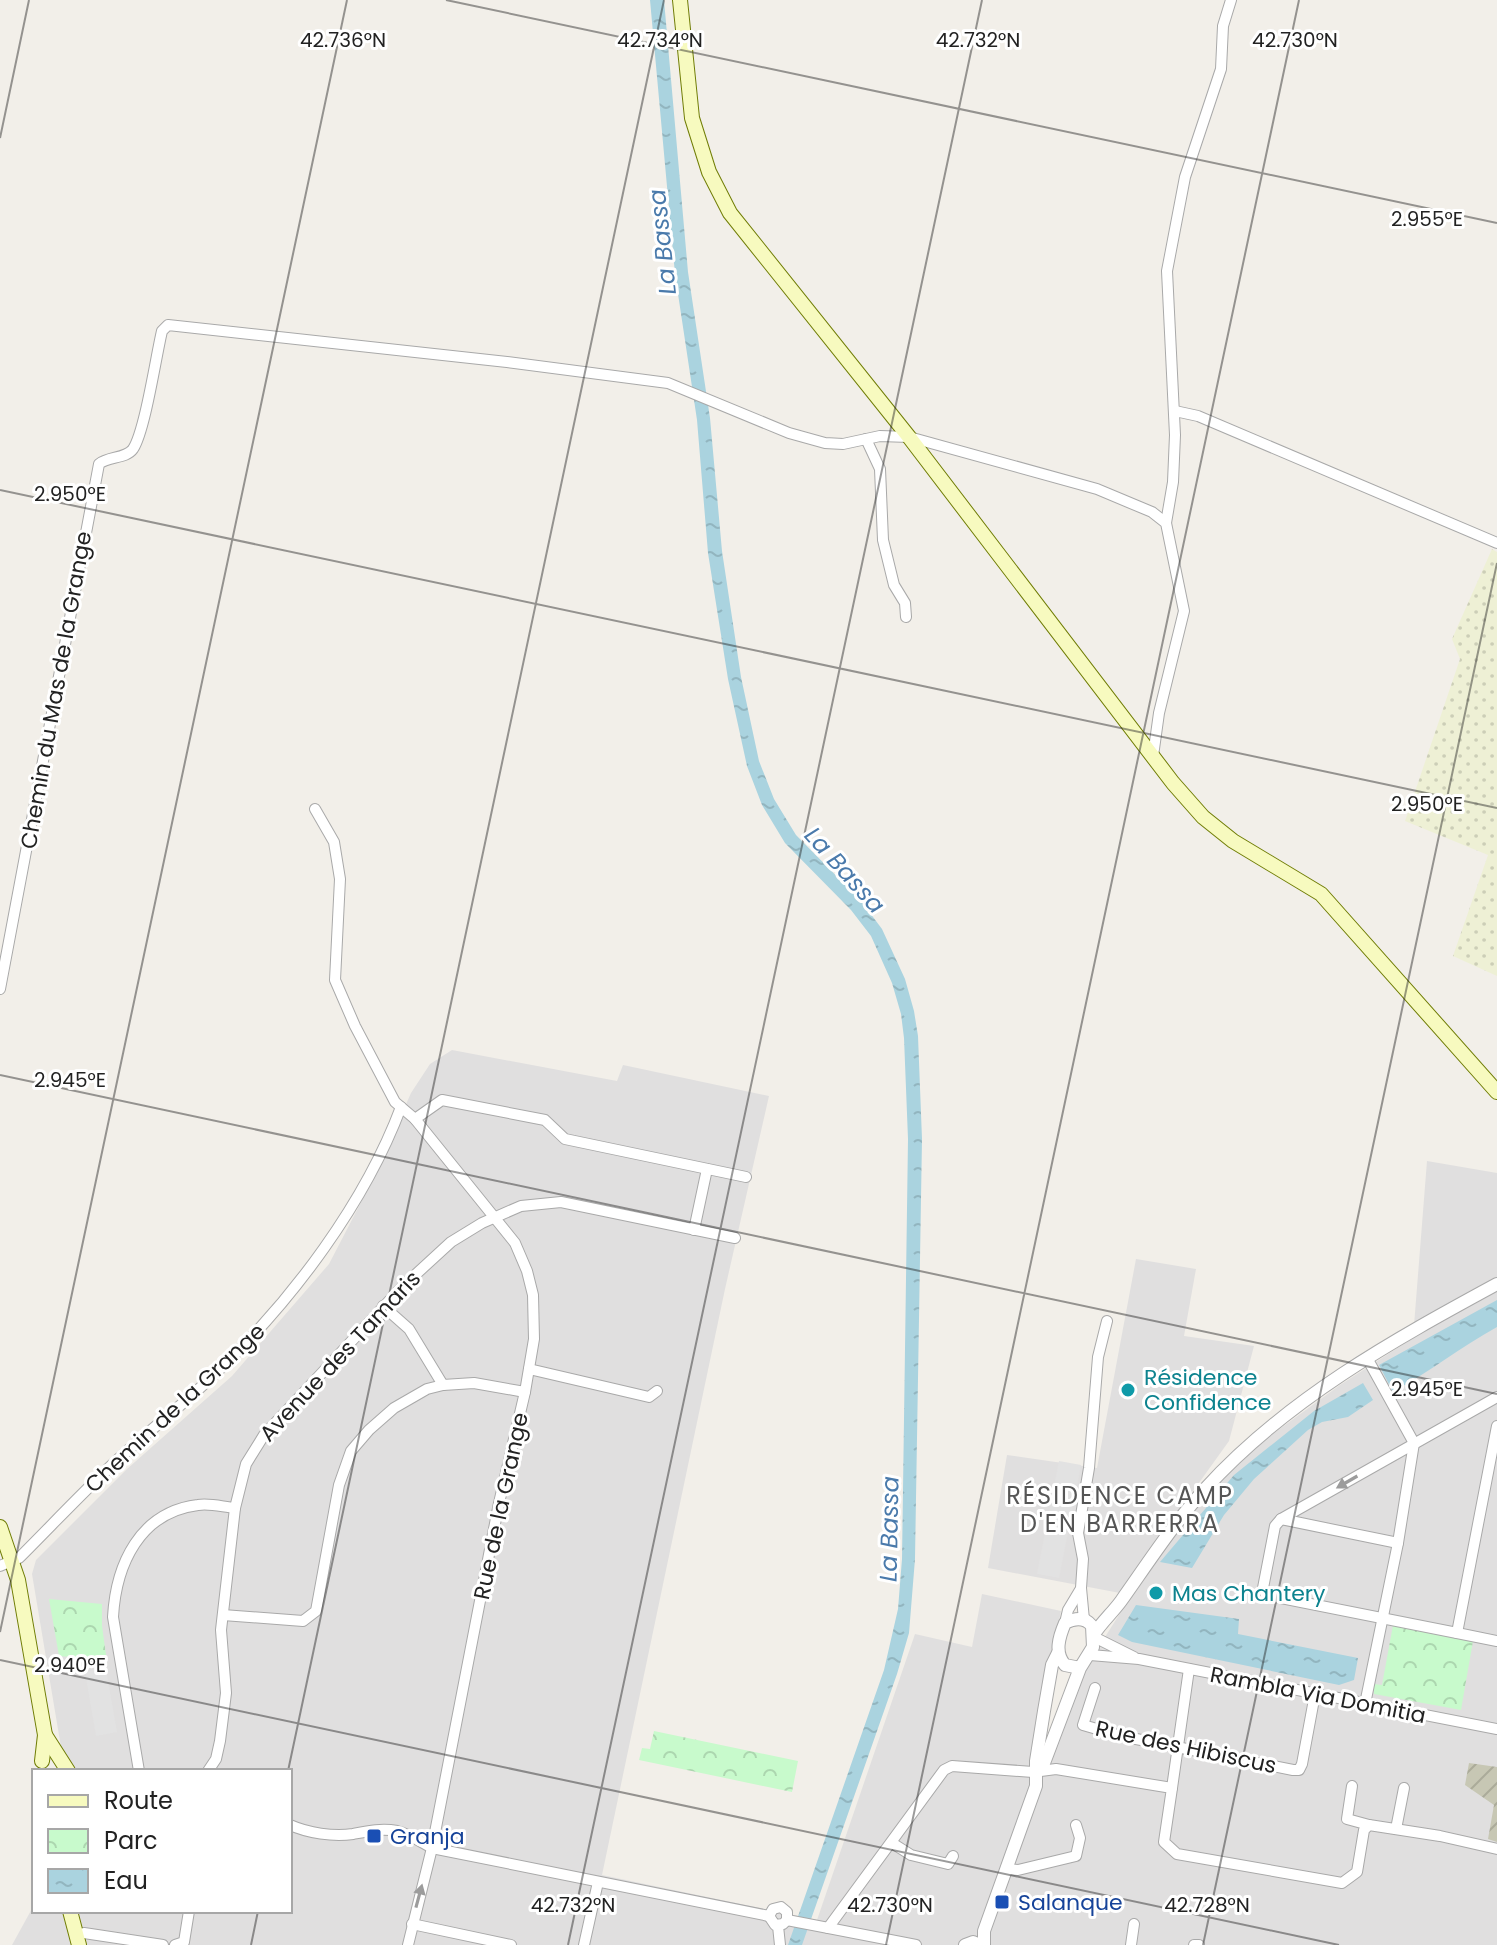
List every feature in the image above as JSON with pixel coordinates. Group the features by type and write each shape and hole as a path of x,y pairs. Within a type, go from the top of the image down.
{"main road":[{"path":"680,0 692,118 709,172 730,213 909,437 1173,783 1203,817 1233,841 1321,894 1497,1092"},
{"path":"0,1527 6,1563 18,1580 45,1735 39,1766"},
{"path":"45,1735 69,1768"},
{"path":"39,1766 50,1759 69,1768"},
{"path":"71,1913 84,1941"},
{"path":"80,1913 84,1941"}],"street":[{"path":"1153,756 1159,713 1184,611 1166,523 1173,482 1175,411 1167,271 1185,177 1221,69 1223,26 1231,0"},
{"name":"Chemin du Mas de la Grange","path":"0,989 99,464 106,458 124,455 132,450 162,331 168,325 668,383 789,433 825,443 843,444 866,439"},
{"path":"1175,411 1198,416 1497,543"},
{"path":"906,617 905,603 894,585 883,540 880,469 866,439 909,437 1097,489 1152,512 1166,523"},
{"name":"Rue de la Grange","path":"315,809 334,842 340,879 335,980 355,1026 395,1102 415,1119 515,1243 533,1295 534,1339 525,1392 496,1516 432,1848 408,1945"},
{"path":"415,1119 442,1100 545,1120 565,1139 746,1177"},
{"name":"Chemin de la Grange","path":"6,1563 19,1558 115,1462 217,1373 264,1326 320,1255 387,1145 401,1107"},
{"path":"694,1230 707,1169"},
{"name":"Avenue des Tamaris","path":"209,1769 216,1759 226,1693 221,1652 223,1615 235,1508 246,1464 254,1448 383,1306 451,1242 521,1206 561,1202 735,1238"},
{"path":"1065,1623 1090,1628 1119,1605 1152,1554 1205,1489 1295,1405 1367,1358 1497,1284"},
{"path":"383,1306 409,1329 443,1385"},
{"path":"1037,1772 1044,1763 1080,1668 1090,1655 1090,1628 1081,1588 1083,1559 1078,1533 1089,1468 1098,1357 1107,1321"},
{"path":"1365,1704 1398,1543 1414,1443 1367,1358"},
{"path":"529,1369 649,1397 657,1391"},
{"path":"223,1615 303,1621 316,1611 339,1485 351,1451 394,1408 427,1389 443,1385 474,1383 525,1392"},
{"path":"1497,1397 1281,1519 1275,1526 1263,1588 1266,1595 1497,1641"},
{"path":"1457,1633 1497,1426"},
{"path":"139,1769 113,1617 114,1597 125,1560 141,1532 165,1514 200,1505 235,1508"},
{"path":"1281,1519 1398,1543"},
{"path":"976,1944 1008,1869 1036,1786 1036,1761 1052,1665 1058,1653 1068,1610 1081,1588"},
{"name":"Rambla Via Domitia","path":"1090,1628 1139,1659"},
{"path":"1058,1653 1065,1665 1080,1668"},
{"name":"Rambla Via Domitia","path":"1090,1655 1139,1659 1497,1729"},
{"path":"1189,1669 1164,1842 1177,1854 1342,1883 1357,1872 1364,1830 1369,1825"},
{"name":"Rue des Hibiscus","path":"1095,1688 1083,1725 1121,1736 1299,1770 1315,1694"},
{"path":"1044,1711 1062,1714"},
{"path":"828,1928 944,1770 952,1766 1037,1772 1056,1769 1172,1788"},
{"path":"1352,1786 1347,1819 1497,1849"},
{"path":"1396,1829 1404,1788"},
{"path":"1008,1869 1018,1870 1076,1856 1080,1838 1076,1825"},
{"path":"292,1826 326,1834 351,1834 370,1829 399,1831 432,1848 769,1916"},
{"path":"892,1843 911,1855 948,1864 953,1856"},
{"path":"584,1945 598,1882"},
{"path":"780,1945 786,1922 787,1912 781,1907 773,1909 769,1916 771,1922 786,1922 828,1928 916,1945"},
{"path":"180,1943 188,1913"},
{"path":"412,1924 511,1945"},
{"path":"1131,1945 1134,1924"},
{"path":"84,1941 163,1945"}],"shaded area":[{"path":"1492,549 1497,552 1497,976 1453,956 1488,855 1405,821 1460,659 1452,639"},
{"path":"452,1050 617,1081 623,1065 769,1096 725,1289 602,1875 817,1920 915,1634 972,1647 982,1594 1061,1611 1033,1758 1049,1761 1088,1664 1153,1561 1227,1473 1270,1436 1340,1385 1413,1338 1427,1161 1497,1173 1497,1945 12,1945 32,1909 32,1913 292,1913 292,1769 65,1769 32,1574 36,1560 127,1469 232,1376 329,1264 371,1183 411,1093 430,1064"},
{"path":"1136,1259 1196,1269 1184,1336 1254,1346 1229,1441 1120,1593 988,1568 1007,1455 1097,1468"},
{"path":"1059,1461 1081,1465 1059,1578 1037,1574"},
{"path":"98,1669 99,1675 107,1675 117,1732 96,1736 85,1672"},
{"path":"1469,1763 1497,1767 1497,1842 1488,1839 1494,1805 1465,1785"}],"green space":[{"path":"49,1599 102,1604 106,1655 97,1655 97,1659 59,1656"},
{"path":"1393,1625 1473,1641 1461,1710 1374,1694 1374,1684 1382,1685"},
{"path":"654,1731 798,1761 792,1792 639,1760 642,1748 650,1749"}],"water":[{"path":"650,0 664,0 688,272 710,418 722,551 741,677 759,761 774,799 796,835 861,901 882,929 905,979 918,1036 922,1139 915,1559 909,1633 802,1945 788,1945 884,1670 898,1609 902,1559 908,1139 904,1038 892,983 871,936 851,910 785,843 762,805 747,766 728,679 708,553 697,420 675,274"},
{"path":"1497,1300 1497,1327 1393,1392 1379,1365"},
{"path":"1363,1383 1373,1400 1348,1417 1322,1422 1308,1430 1254,1479 1224,1515 1192,1568 1160,1562 1234,1475 1314,1411"},
{"path":"1136,1605 1239,1619 1238,1634 1358,1658 1354,1680 1339,1685 1132,1642 1118,1635"}],"place":[{"name":"Résidence Confidence","path":"1128,1390"},
{"name":"Mas Chantery","path":"1156,1593"},
{"name":"Granja","path":"374,1836"},
{"name":"Salanque","path":"1002,1902"}],"district":[{"name":"RÉSIDENCE CAMP D'EN BARRERRA","path":"1120,1509"}],"water label":[{"name":"La Bassa","path":"662,242"},
{"name":"La Bassa","path":"845,870"},
{"name":"La Bassa","path":"889,1529"}]}
